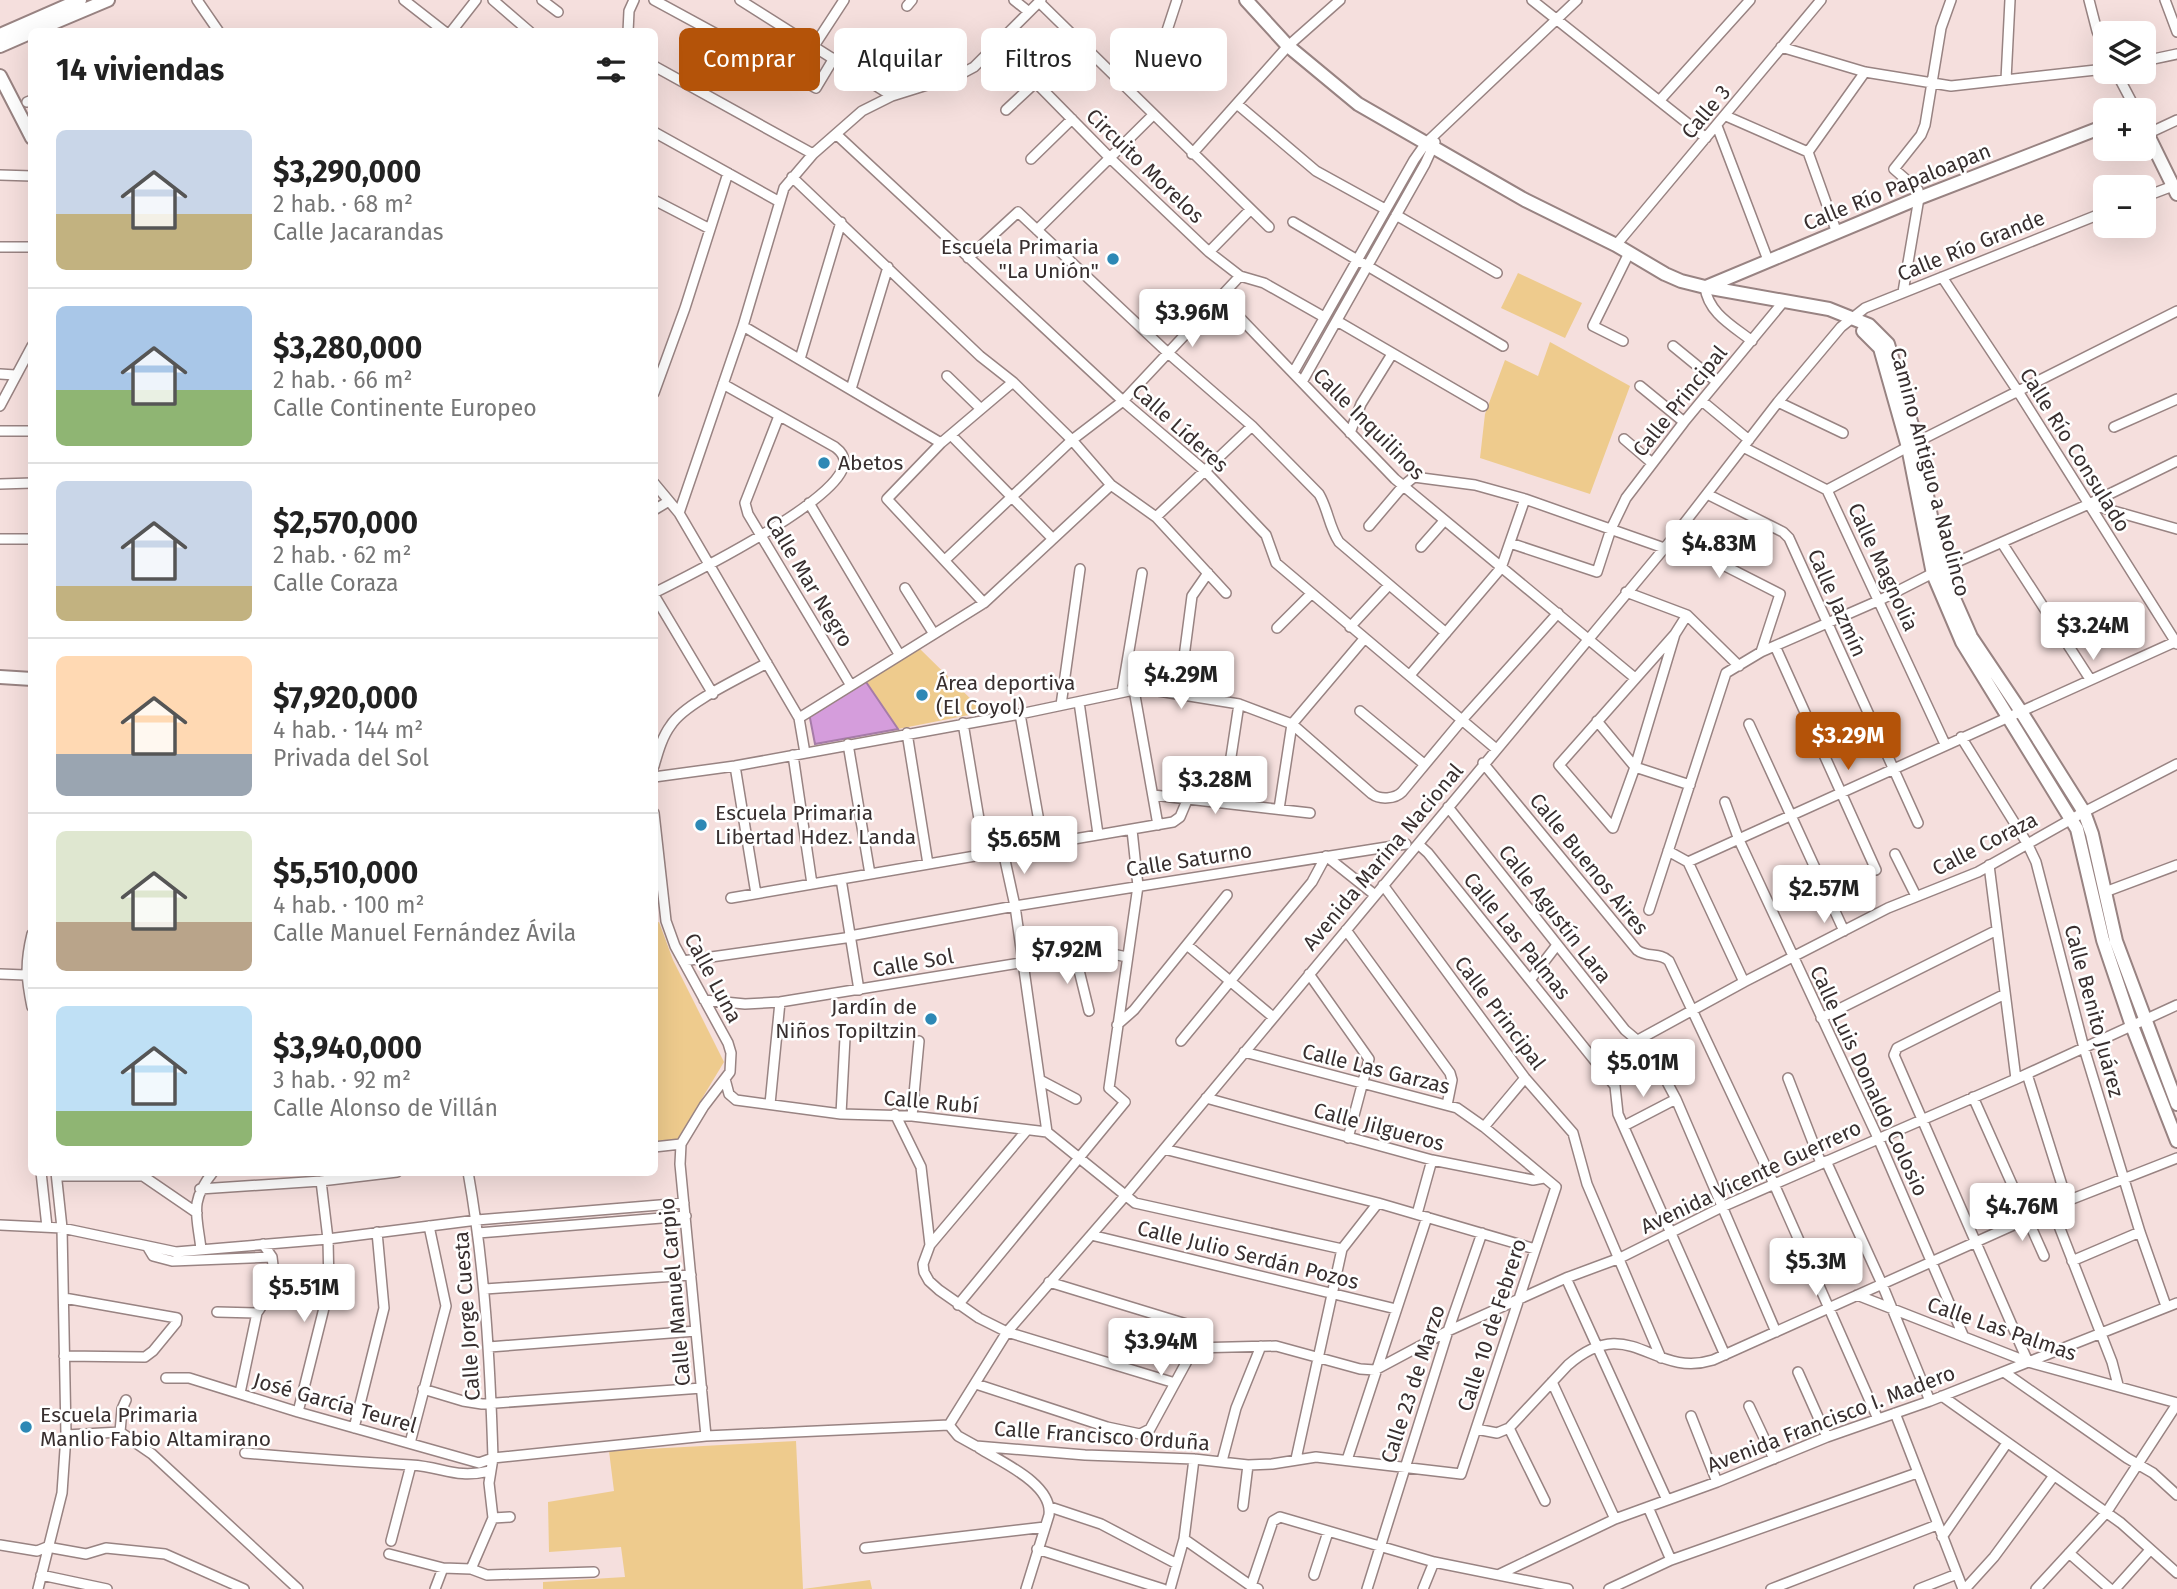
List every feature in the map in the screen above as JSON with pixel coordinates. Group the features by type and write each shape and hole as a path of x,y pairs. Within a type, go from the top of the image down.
{"main road":[{"path":"38,28 80,0"},
{"path":"0,35 107,0"},
{"name":"Camino Antiguo a Naolinco","path":"1246,0 1288,46 1358,104 1525,200 1616,245 1665,274 1705,288 1829,309 1869,325 1888,344 1913,444 1937,572 1962,642 2072,819 2080,840 2103,940 2138,1023 2177,1104"},
{"path":"0,46 28,34"},
{"path":"0,76 28,130"},
{"name":"Calle Río Papaloapan","path":"1705,288 1919,198 2093,131"},
{"path":"2156,151 2175,190"},
{"name":"Camino Antiguo a Naolinco","path":"1937,572 1971,637 2084,811 2138,1023 2177,1141"},
{"path":"0,677 28,679"}],"street":[{"path":"197,0 216,28"},
{"path":"404,0 440,28"},
{"path":"454,28 476,0"},
{"path":"493,0 525,28"},
{"path":"542,0 558,12"},
{"path":"628,28 629,11 634,0"},
{"path":"654,0 816,88 834,58 820,50"},
{"path":"740,0 785,28"},
{"path":"820,37 844,0"},
{"path":"1014,0 1029,12"},
{"path":"1168,28 1177,0"},
{"path":"1192,154 1288,46 1340,0"},
{"path":"1532,0 1706,138"},
{"path":"1293,373 1413,160 1577,0"},
{"path":"1660,100 1749,0"},
{"name":"Calle 3","path":"1616,245 1821,0"},
{"path":"1903,292 1919,198 1918,190 1894,169 1921,135 1933,85 1941,28 1951,0"},
{"path":"2006,80 2010,0"},
{"path":"2089,0 2094,21"},
{"path":"2165,0 2177,32"},
{"path":"1014,28 1040,1 1192,154 1269,227"},
{"path":"1781,47 1865,72 1933,85 1951,86 2093,70"},
{"path":"2156,58 2177,54"},
{"path":"679,513 743,326 778,201 792,177 813,154 862,111 891,96 959,75 981,60"},
{"path":"658,68 813,154"},
{"path":"1808,152 1865,72"},
{"path":"884,91 891,96"},
{"path":"1006,110 1026,91"},
{"name":"Circuito Morelos","path":"1044,91 1209,252 1240,276"},
{"path":"1237,104 1316,171 1385,209"},
{"path":"1037,230 1153,115"},
{"path":"1726,116 1808,152 1837,233"},
{"path":"1031,159 1072,119"},
{"path":"2156,127 2177,120"},
{"path":"1717,126 1768,260"},
{"path":"658,134 778,201"},
{"name":"Calle Líderes","path":"836,134 1123,401 1205,471 1266,535 1276,563 1496,748"},
{"path":"1302,382 1396,215 1429,145"},
{"path":"658,382 728,173"},
{"path":"0,175 28,176"},
{"path":"792,177 980,356 1013,382 1072,440 1111,485 1156,517 1226,593"},
{"path":"2156,194 2175,190"},
{"path":"658,202 710,229"},
{"name":"Circuito Morelos","path":"1209,252 1250,210"},
{"path":"968,258 1018,212 1167,352 1252,426 1319,494 1339,542 1446,632"},
{"path":"1396,215 1497,273"},
{"name":"Calle Río Grande","path":"1852,317 1865,308 1903,292 2093,217"},
{"path":"800,359 841,222"},
{"path":"1293,222 1503,346"},
{"path":"0,247 28,247"},
{"path":"1623,341 1593,326 1629,253"},
{"path":"851,389 888,267"},
{"path":"944,560 1072,440 1123,401 1240,276 1264,283 1324,317"},
{"name":"Calle Río Consulado","path":"1942,277 2019,393 2176,642"},
{"path":"1705,288 1712,308 1752,341"},
{"name":"Calle Inquilinos","path":"1220,297 1403,486 1635,678"},
{"name":"Calle Principal","path":"1510,543 1597,572 1611,529 1626,498 1684,422 1784,301"},
{"path":"1827,490 2177,311"},
{"name":"Avenida Marina Nacional","path":"948,1425 1007,1332 1125,1196 1672,539 1778,402 1852,317"},
{"path":"1337,321 1483,406"},
{"path":"743,326 941,443"},
{"path":"1673,346 1717,382"},
{"path":"0,406 28,353"},
{"path":"1350,433 1361,404 1392,354"},
{"path":"0,374 15,375"},
{"path":"947,376 981,409"},
{"path":"984,603 887,499 941,443 1013,382"},
{"path":"658,592 710,565 809,503 837,478 845,461 842,452 723,384"},
{"path":"1640,386 1684,422"},
{"path":"2114,427 2177,400"},
{"name":"Calle Magnolia","path":"1702,401 1746,443 1827,490 1945,744"},
{"path":"1778,402 1843,433"},
{"name":"Calle Mar Negro","path":"779,416 745,503 748,514 850,684"},
{"path":"1156,517 1252,426"},
{"path":"0,431 28,431"},
{"path":"951,435 1053,540"},
{"path":"1624,439 1652,463"},
{"path":"1649,910 1726,673 1761,652 1828,624 2177,461"},
{"path":"1369,526 1414,477 1475,485 1525,499 1664,548"},
{"path":"0,484 28,483"},
{"path":"799,718 984,603 1111,485"},
{"path":"658,488 679,513 799,718 805,753"},
{"name":"Calle Jazmín","path":"1707,494 1783,532 1789,538 1918,823"},
{"path":"1409,676 1501,568 1525,499"},
{"path":"658,508 669,501"},
{"path":"809,503 899,654"},
{"path":"2089,504 2177,529"},
{"path":"1421,547 1444,521"},
{"path":"0,539 28,539"},
{"path":"1672,539 1780,594 1761,652"},
{"path":"2002,543 2090,679"},
{"path":"1061,705 1080,569"},
{"path":"1122,692 1142,573"},
{"path":"1179,695 1192,596 1208,573"},
{"path":"1350,627 1389,585"},
{"path":"905,588 934,634"},
{"path":"1626,593 1687,615 1739,666"},
{"path":"1277,628 1311,594"},
{"path":"658,601 713,694"},
{"path":"658,776 734,766 1134,690 1239,704 1292,724 1376,797 1399,795 1558,613"},
{"path":"1675,634 1635,767 1613,828 1559,765 1675,634 1687,615"},
{"path":"1279,809 1292,724 1364,639"},
{"path":"1688,862 2020,710 2176,642"},
{"path":"1775,646 1876,870"},
{"path":"658,755 671,724 683,712 767,663"},
{"path":"1134,690 1158,825"},
{"path":"1079,702 1098,834"},
{"path":"1224,803 1239,704"},
{"path":"1360,711 1424,764"},
{"path":"1020,713 1043,844"},
{"path":"1597,721 1635,767 1690,785"},
{"path":"962,723 985,855"},
{"path":"1749,724 1844,931"},
{"path":"907,733 928,864"},
{"name":"Calle Benito Juárez","path":"1961,737 2036,862 2084,1048 2140,1232 2174,1305"},
{"path":"848,744 870,874"},
{"path":"793,755 813,884"},
{"name":"Calle Buenos Aires","path":"1483,763 1637,950 1646,955 1661,956 1669,961 1774,1184 1878,1419"},
{"name":"Calle Coraza","path":"1638,1040 1844,931 1989,865 2084,811 2177,764"},
{"path":"734,766 756,894"},
{"path":"1153,794 1310,813"},
{"path":"731,898 1173,822 1180,817 1188,798"},
{"name":"Calle Luis Donaldo Colosio","path":"1725,802 1739,840 1878,1138 1963,1335"},
{"name":"Calle Agustín Lara","path":"1448,807 1625,1030 1651,1052 1676,1099 1724,1206 1776,1332"},
{"path":"958,1305 1125,1102 1110,1088 1138,886 1132,830"},
{"name":"Calle Saturno","path":"683,961 848,937 1015,906 1406,844"},
{"name":"Calle Las Palmas","path":"1418,844 1615,1086 1616,1107 1623,1126 1725,1355"},
{"path":"1003,851 1015,906 1048,1132 1135,1203 1342,1249"},
{"path":"1668,851 1688,862 1744,982"},
{"path":"1895,854 1916,896"},
{"path":"1181,1041 1312,882 1326,856 1375,895"},
{"path":"1989,865 2016,1079"},
{"path":"2105,892 2177,865"},
{"path":"841,879 848,937 859,990"},
{"name":"Calle Luna","path":"658,881 666,921 675,946 731,1054 732,1065 725,1079"},
{"name":"Calle Principal","path":"1383,885 1525,1078 1577,1139 1587,1184 1661,1358"},
{"path":"1117,1025 1134,1010 1227,895"},
{"path":"1346,930 1441,1058 1452,1080 1447,1105"},
{"path":"1821,1018 1997,930"},
{"path":"1187,945 1273,1017"},
{"path":"1530,980 1558,945"},
{"path":"28,949 25,960 28,983"},
{"name":"Calle Sol","path":"704,1000 745,1004 780,1002 1074,954 1103,952 1127,957"},
{"path":"1074,954 1088,1012"},
{"path":"0,974 25,975"},
{"path":"1309,974 1369,1059 1348,1138"},
{"path":"2005,994 1894,1051 1894,1055 2028,1362"},
{"path":"770,1104 780,1002"},
{"name":"Avenida Vicente Guerrero","path":"1375,1370 1448,1331 1566,1278 1620,1258 1724,1206 2016,1079 2177,1005"},
{"path":"841,1114 845,1038"},
{"path":"912,1116 919,1041"},
{"name":"Calle Las Garzas","path":"1244,1052 1464,1111 1556,1188"},
{"path":"2026,1074 2067,1201"},
{"path":"1484,1127 1525,1078"},
{"path":"1788,1078 1824,1162 1882,1284 1930,1401"},
{"path":"658,1147 681,1144 704,1106 725,1079"},
{"name":"Calle Rubí","path":"725,1079 732,1098 841,1114 895,1114 1048,1132"},
{"path":"1040,1080 1076,1099"},
{"path":"1973,1097 2044,1256"},
{"name":"Calle Jilgueros","path":"1206,1098 1432,1160 1533,1180 1544,1178"},
{"path":"1623,1126 1676,1099"},
{"path":"895,1114 921,1167 930,1245"},
{"path":"1027,1130 930,1245 923,1264 924,1272 939,1290 958,1305 1007,1332 1175,1383"},
{"name":"Calle Manuel Carpio","path":"681,1144 685,1216 706,1436"},
{"path":"1164,1149 1378,1203 1535,1249"},
{"path":"1476,1429 1497,1433 1509,1428 1578,1355 1598,1346 1619,1342 1661,1358 1689,1364 1703,1363 2067,1201 2177,1158"},
{"path":"1347,1460 1396,1309 1422,1215 1432,1160"},
{"path":"41,1176 47,1227"},
{"path":"38,1589 62,1493 66,1435 62,1228 57,1176"},
{"path":"147,1176 197,1213"},
{"path":"201,1250 197,1198 210,1176"},
{"path":"200,1189 363,1176"},
{"name":"Calle Jorge Cuesta","path":"469,1176 485,1289 493,1458 489,1483 493,1518"},
{"path":"298,1412 329,1288 328,1239 321,1181"},
{"name":"Calle 10 de Febrero","path":"1461,1474 1556,1188"},
{"path":"0,1225 62,1228 176,1251 328,1239 477,1220 684,1203"},
{"path":"1296,1459 1342,1249 1378,1203"},
{"path":"2052,1208 2119,1385"},
{"path":"478,1233 685,1216"},
{"path":"410,1443 446,1306 429,1226"},
{"path":"354,1428 384,1308 377,1232"},
{"path":"2072,1261 2140,1232"},
{"name":"Calle 23 de Marzo","path":"1367,1589 1448,1331 1482,1233"},
{"name":"Calle Julio Serdán Pozos","path":"1091,1235 1396,1309"},
{"path":"240,1394 257,1313 275,1282 272,1257 263,1244"},
{"path":"147,1246 153,1256 172,1261 272,1257"},
{"path":"485,1289 691,1275"},
{"path":"1566,1278 1667,1500"},
{"path":"976,1384 1107,1427 1145,1433 1175,1383 1192,1348 1196,1329 1049,1282"},
{"name":"Calle Las Palmas","path":"1857,1295 2028,1362 2177,1403"},
{"path":"64,1298 177,1318 176,1323 145,1357 64,1356"},
{"name":"Avenida Francisco I. Madero","path":"1500,1574 1615,1519 1717,1482 1827,1437 1930,1401 2174,1305"},
{"path":"217,1312 257,1313"},
{"path":"489,1347 696,1331"},
{"path":"1222,1461 1236,1408 1261,1346"},
{"path":"1192,1348 1276,1346 1360,1369 1375,1370"},
{"path":"1798,1372 1827,1437"},
{"path":"2004,1372 2153,1473 2177,1495"},
{"name":"José García Teurel","path":"166,1378 189,1378 479,1463 493,1458 706,1436"},
{"path":"1552,1382 1615,1519"},
{"path":"423,1388 463,1401 491,1404 702,1388"},
{"path":"1942,1396 2106,1513 2177,1573"},
{"path":"120,1432 122,1409 126,1400"},
{"path":"2036,1589 2106,1513 2177,1403"},
{"path":"1749,1406 1774,1459"},
{"path":"1895,1413 1964,1589 1994,1557 2053,1477"},
{"path":"1691,1416 1717,1482"},
{"path":"706,1436 948,1425"},
{"name":"Calle Francisco Orduña","path":"948,1425 958,1436 976,1446 1085,1455 1194,1459 1248,1465 1316,1457 1461,1474"},
{"path":"1509,1428 1545,1501"},
{"path":"66,1435 120,1432 152,1454 298,1589"},
{"path":"1942,1537 2007,1443"},
{"path":"976,1446 1038,1486 1050,1507 1026,1589"},
{"path":"245,1453 374,1465 411,1465 457,1475 491,1471"},
{"path":"1170,1589 1184,1539 1194,1459"},
{"path":"391,1541 411,1465"},
{"path":"1243,1506 1248,1465"},
{"path":"1609,1589 1671,1560 1917,1473"},
{"path":"1050,1507 1101,1524 1177,1564"},
{"path":"1648,1507 1671,1560"},
{"path":"471,1569 493,1518 510,1517"},
{"path":"1184,1539 1254,1588 1276,1518 1280,1517 1434,1562 1569,1589"},
{"path":"1771,1589 1937,1525"},
{"path":"865,1548 1045,1527"},
{"path":"1314,1575 1328,1532"},
{"path":"0,1545 37,1551 47,1547 86,1555 106,1548 165,1554 244,1589"},
{"path":"1037,1549 1163,1589"},
{"path":"2115,1589 2150,1550"},
{"path":"2069,1553 2110,1589"},
{"path":"389,1554 443,1568 471,1569 487,1575 594,1572"},
{"path":"1423,1589 1434,1562"},
{"path":"435,1589 443,1568"},
{"path":"1919,1589 1957,1574"},
{"path":"41,1575 107,1589"}],"shaded area":[{"path":"1518,273 1582,303 1565,338 1501,308"},
{"path":"1550,342 1630,386 1590,494 1480,458 1485,414 1505,360 1538,376"},
{"name":"Área deportiva (El Coyol)","path":"919,648 984,712 898,729 864,679"},
{"path":"864,679 898,729 815,744 809,713"},
{"path":"658,922 673,960 724,1062 677,1140 658,1142"},
{"path":"796,1441 803,1589 543,1589 543,1582 625,1577 621,1547 549,1552 548,1502 614,1491 609,1451"},
{"path":"870,1580 872,1589 803,1589"}],"place":[{"name":"Escuela Primaria \"La Unión\"","path":"1113,259"},
{"name":"Abetos","path":"824,463"},
{"name":"Área deportiva (El Coyol)","path":"922,695"},
{"name":"Escuela Primaria Libertad Hdez. Landa","path":"701,825"},
{"name":"Jardín de Niños Topiltzin","path":"931,1019"},
{"name":"Escuela Primaria Manlio Fabio Altamirano","path":"26,1427"}]}
